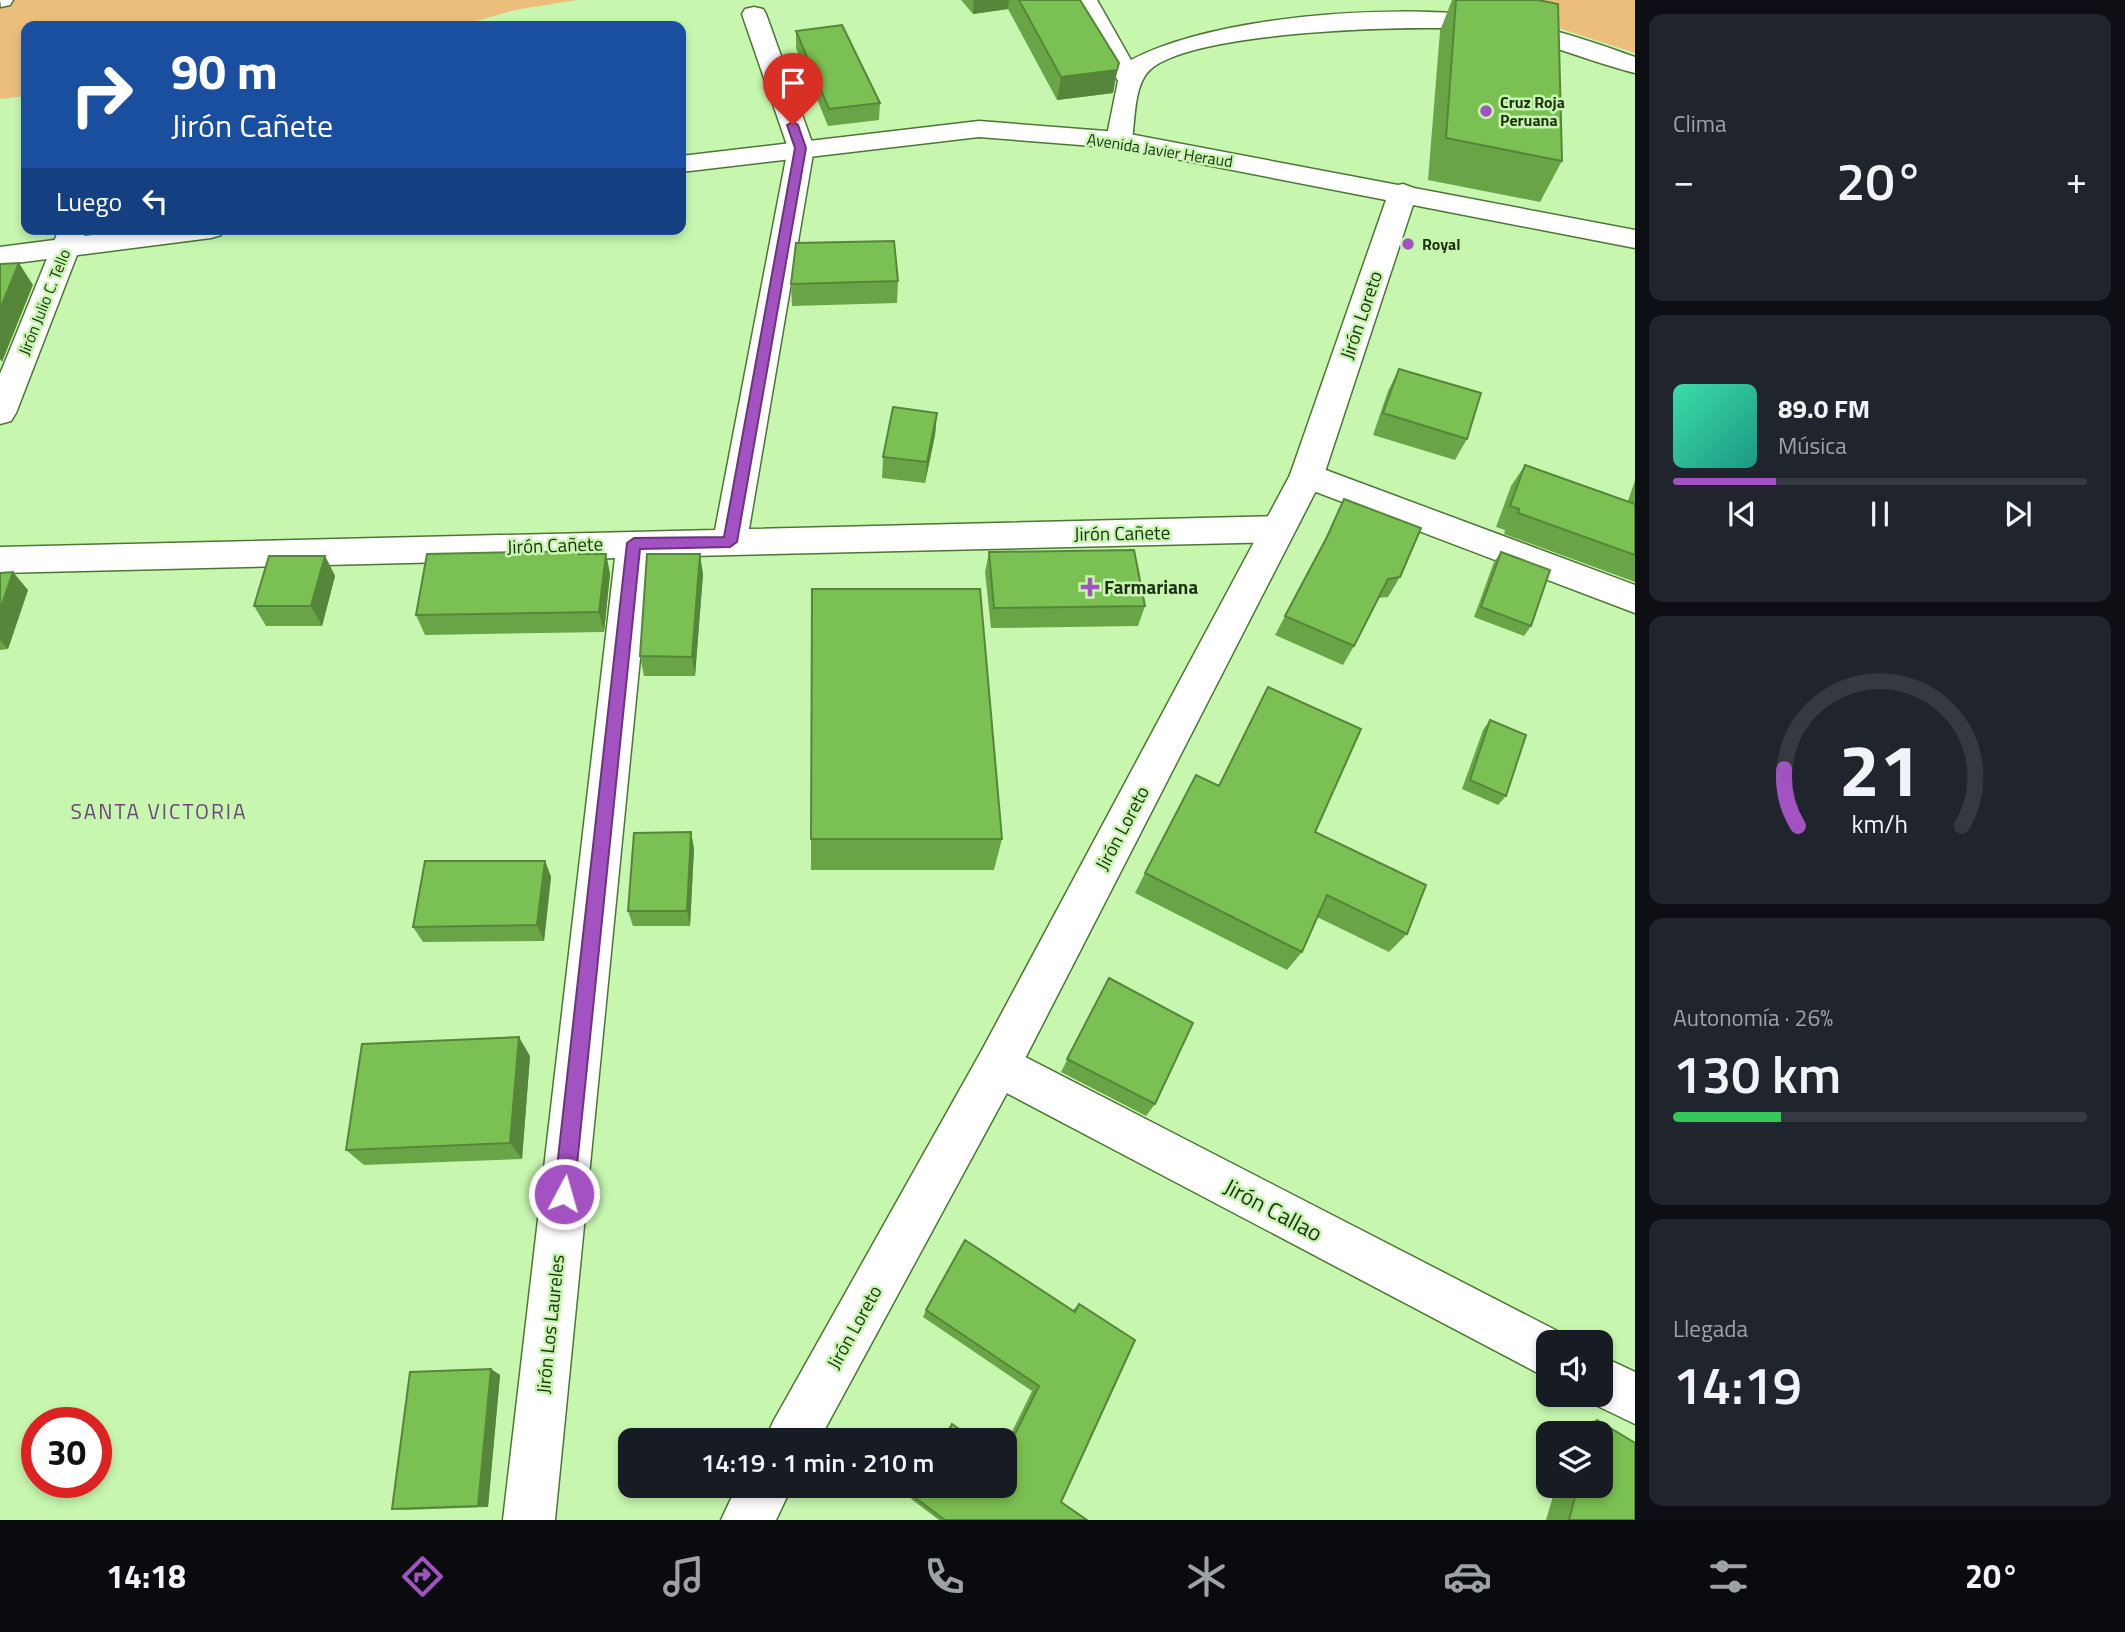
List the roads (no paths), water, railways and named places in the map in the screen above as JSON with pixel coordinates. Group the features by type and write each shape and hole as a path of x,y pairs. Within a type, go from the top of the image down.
{"street":[{"path":"1085,0 1130,80"},
{"path":"730,542 800,148 754,14"},
{"path":"1119,141 1130,80 1138,65 1174,47 1245,33 1320,25 1438,20 1482,23 1591,49 1635,65"},
{"name":"Avenida Javier Heraud","path":"686,163 979,129 1119,141 1403,192 1635,239"},
{"name":"Jirón Loreto","path":"798,1428 998,1065 1307,475 1403,192"},
{"path":"0,256 69,239 126,235"},
{"name":"Jirón Julio C. Tello","path":"0,413 69,239"},
{"path":"1307,475 1635,599"},
{"name":"Jirón Cañete","path":"0,560 1278,529"},
{"name":"Jirón Los Laureles","path":"529,1520 634,543"},
{"name":"Jirón Callao","path":"998,1065 1536,1347"},
{"path":"1613,1387 1635,1399"},
{"path":"747,1520 759,1498"}],"place":[{"name":"Cruz Roja Peruana","path":"1486,111"},
{"name":"Royal","path":"1408,244"},
{"name":"Farmariana","path":"1090,587"}],"district":[{"name":"SANTA VICTORIA","path":"159,812"}]}
